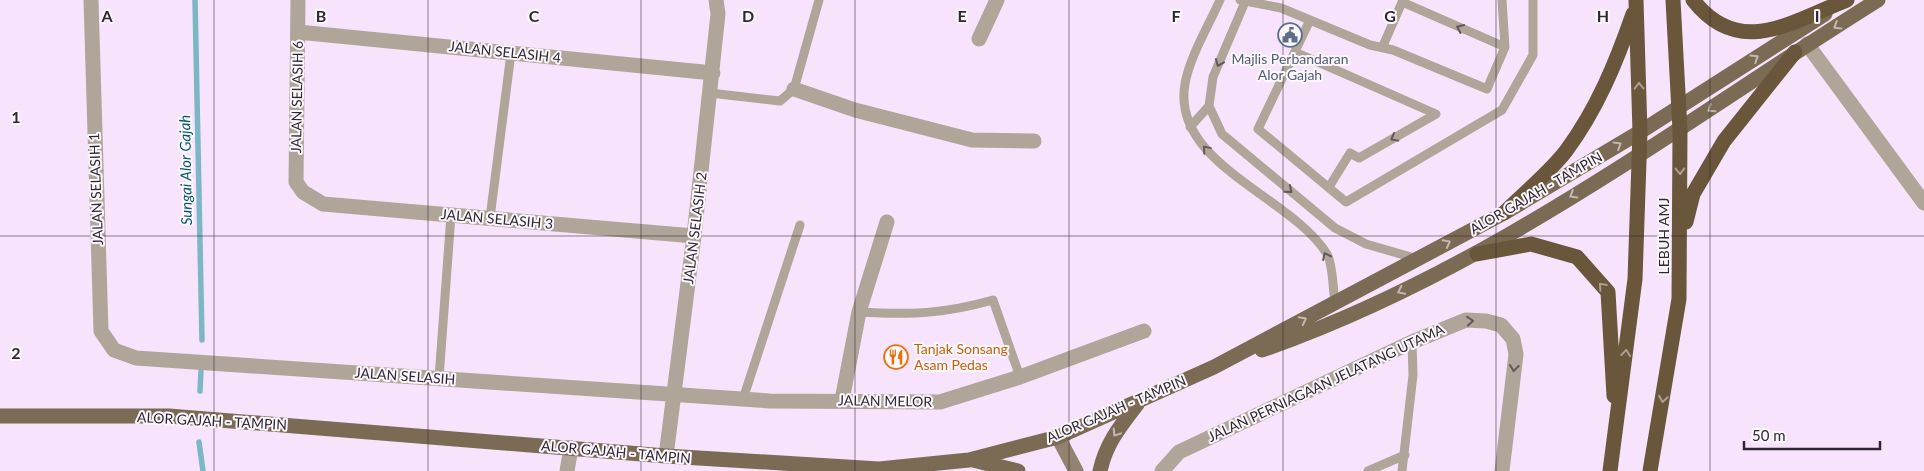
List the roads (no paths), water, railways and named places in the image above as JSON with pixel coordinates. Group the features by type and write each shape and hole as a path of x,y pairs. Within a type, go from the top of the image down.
{"highway":[{"name":"LEBUH AMJ","path":"1650,471 1679,299 1681,244 1680,130 1673,0"},
{"path":"1693,0 1715,23 1738,31 1761,33 1847,0"},
{"name":"LEBUH AMJ","path":"1610,471 1616,437 1635,280 1640,132 1637,2"},
{"path":"1504,213 1565,152 1599,100 1618,58 1637,2"},
{"path":"1681,244 1693,194 1724,141 1801,48"},
{"path":"1477,254 1531,244 1577,257 1608,292 1616,437"}],"main road":[{"name":"ALOR GAJAH - TAMPIN","path":"0,416 169,416 666,456 878,470 969,460 1058,437 1214,367 1504,213 1640,132 1847,0"},
{"name":"ALOR GAJAH - TAMPIN","path":"1214,367 1321,330 1477,254 1680,130 1801,48 1878,0"},
{"path":"1100,471 1104,454 1114,435 1141,400"},
{"path":"969,460 1018,471"}],"street":[{"name":"JALAN SELASIH 1","path":"90,0 100,331 114,350 136,358"},
{"name":"JALAN SELASIH 6","path":"298,0 296,182 303,192"},
{"name":"JALAN SELASIH 2","path":"666,456 710,94 718,14 716,0"},
{"path":"979,39 997,0"},
{"name":"JALAN SELASIH 4","path":"298,32 712,73"},
{"path":"1801,48 1924,203"},
{"path":"794,89 856,110 972,140 1034,141"},
{"name":"JALAN SELASIH 3","path":"303,192 323,204 694,236"},
{"path":"842,400 859,312 887,222"},
{"name":"JALAN PERNIAGAAN JELATANG UTAMA","path":"1162,471 1178,452 1412,342 1466,320 1486,321 1501,325 1513,339 1516,354 1502,471"},
{"name":"JALAN MELOR","path":"675,394 743,399 940,402 1020,377 1144,332"},
{"name":"JALAN SELASIH","path":"136,358 675,394"},
{"path":"1058,437 1076,471"},
{"path":"567,471 571,448"}],"lane":[{"path":"710,94 780,101 794,89 819,0"},
{"path":"1220,0 1185,84 1185,103 1190,127 1207,152 1309,231 1328,256 1335,303"},
{"path":"1418,259 1366,244 1335,228 1222,134 1209,106 1213,77 1242,1 1281,8 1370,45 1393,50 1487,89 1505,47 1502,0"},
{"path":"1310,20 1258,129 1346,202 1502,110 1533,55 1533,0"},
{"path":"1382,48 1402,1 1505,47"},
{"path":"1295,52 1436,114 1359,158 1350,153 1328,187"},
{"path":"490,218 511,53"},
{"path":"1190,127 1209,106"},
{"path":"439,378 452,215"},
{"path":"743,399 800,225"},
{"path":"859,312 908,315 955,311 993,300 1020,377"},
{"path":"1402,471 1412,375 1412,342"},
{"path":"1368,471 1405,455"}],"waterway":[{"name":"Sungai Alor Gajah","path":"195,0 202,340"},
{"name":"Sungai Alor Gajah","path":"200,391 201,371"},
{"name":"Sungai Alor Gajah","path":"199,442 203,471"}],"place":[{"name":"Majlis Perbandaran Alor Gajah","path":"1290,35"},
{"name":"Tanjak Sonsang Asam Pedas","path":"896,357"}]}
